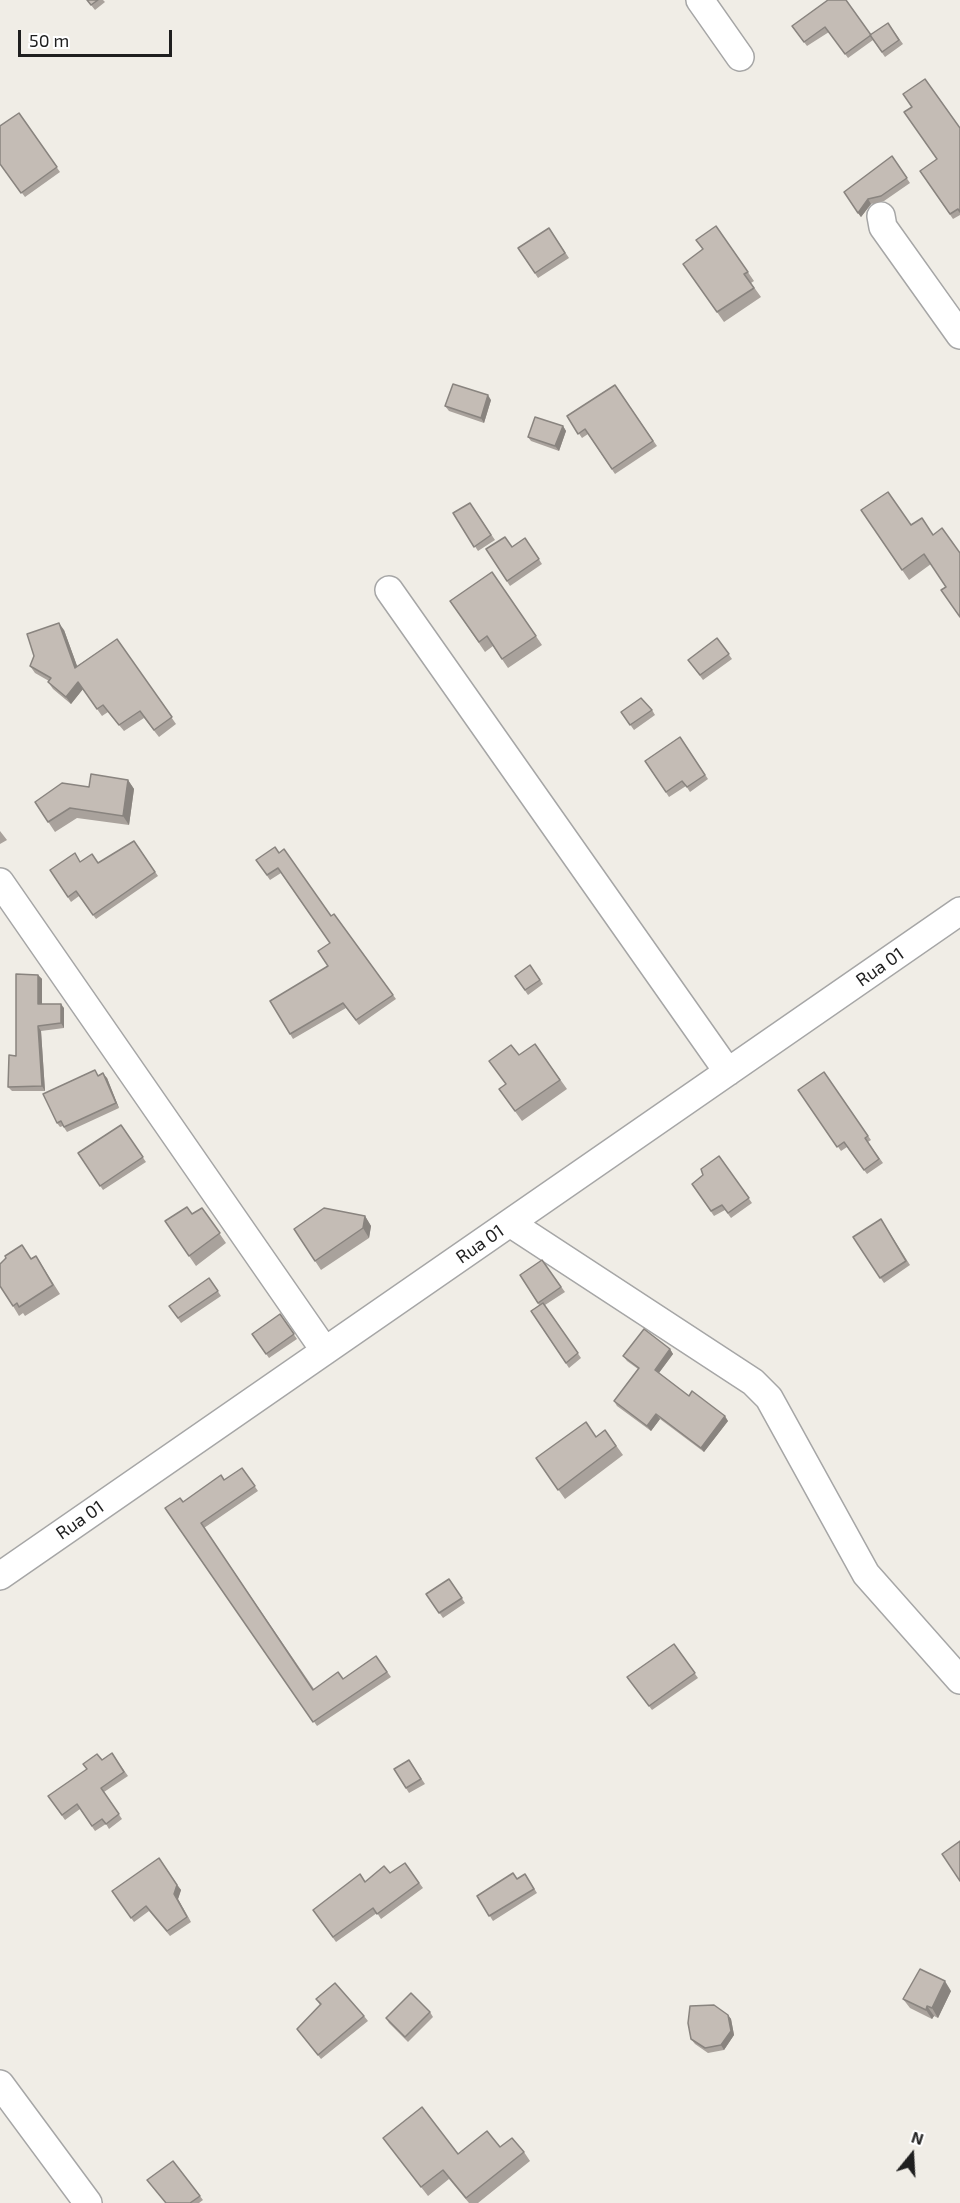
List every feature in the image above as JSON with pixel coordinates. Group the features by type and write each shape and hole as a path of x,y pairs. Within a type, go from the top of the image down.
{"street":[{"path":"700,0 740,57"},
{"path":"881,216 883,227 960,334"},
{"path":"389,590 728,1072"},
{"path":"0,882 325,1351"},
{"name":"Rua 01","path":"0,1576 960,911"},
{"path":"510,1222 753,1382 769,1398 866,1574 960,1680"},
{"path":"0,2084 88,2203"}],"building":[{"path":"87,0 98,0 91,5"},
{"path":"828,0 846,0 871,35 845,54 825,27 804,42 792,26"},
{"path":"888,23 899,40 882,52 870,35"},
{"path":"925,79 960,128 960,212 958,209 950,214 920,171 937,159 904,112 912,107 903,94"},
{"path":"19,113 57,167 21,193 0,164 0,126"},
{"path":"892,156 907,178 881,196 868,199 858,213 844,192"},
{"path":"716,226 748,272 744,274 754,288 717,312 683,264 703,249 696,240"},
{"path":"549,228 565,253 535,273 518,248"},
{"path":"453,384 488,395 481,418 445,406"},
{"path":"615,385 653,441 612,469 585,429 578,434 567,416"},
{"path":"535,417 563,426 555,446 528,437"},
{"path":"888,492 911,525 922,518 933,535 942,528 960,553 960,617 941,590 946,587 924,554 902,570 861,510"},
{"path":"470,503 491,535 474,547 453,513"},
{"path":"505,537 512,547 525,538 539,559 507,581 486,549"},
{"path":"492,572 536,636 502,659 487,636 479,642 450,601"},
{"path":"59,623 75,668 117,639 172,717 154,730 140,711 119,725 103,705 97,709 78,682 66,697 48,682 51,678 30,666 34,656 27,634"},
{"path":"717,638 729,654 700,675 688,660"},
{"path":"641,698 652,710 630,725 621,712"},
{"path":"680,737 705,775 687,787 682,781 666,792 645,761"},
{"path":"91,774 128,780 123,816 70,808 48,822 35,802 62,783 89,787"},
{"path":"134,841 155,872 93,915 76,891 68,897 50,870 75,853 80,862 92,854 98,863"},
{"path":"275,847 279,853 284,849 331,916 334,914 393,995 356,1020 343,1003 290,1034 270,1001 328,966 318,951 330,943 278,868 267,875 256,860"},
{"path":"530,965 540,980 525,990 515,976"},
{"path":"16,974 38,975 38,1004 61,1004 61,1023 38,1026 42,1086 8,1087 9,1055 16,1056"},
{"path":"535,1044 560,1080 515,1111 499,1089 506,1084 489,1061 511,1045 519,1055"},
{"path":"95,1070 98,1076 103,1073 116,1103 64,1127 61,1121 57,1123 43,1094"},
{"path":"824,1072 868,1136 865,1138 879,1159 864,1170 844,1142 837,1147 798,1090"},
{"path":"121,1125 143,1157 100,1186 78,1153"},
{"path":"719,1156 749,1198 728,1213 722,1205 711,1211 692,1184 703,1175 701,1169"},
{"path":"187,1207 192,1214 202,1208 220,1233 189,1256 165,1221"},
{"path":"324,1208 365,1216 363,1228 315,1261 294,1229"},
{"path":"881,1219 906,1261 880,1278 853,1237"},
{"path":"22,1245 31,1259 36,1256 53,1285 19,1307 17,1303 13,1306 0,1286 0,1264 6,1258 5,1256"},
{"path":"542,1260 561,1287 538,1303 520,1275"},
{"path":"209,1278 218,1291 178,1318 169,1306"},
{"path":"543,1303 578,1353 566,1363 531,1311"},
{"path":"280,1314 294,1334 266,1354 252,1334"},
{"path":"644,1329 670,1349 655,1370 689,1396 692,1391 725,1416 701,1448 656,1414 647,1426 614,1401 639,1368 623,1356"},
{"path":"586,1422 596,1437 605,1430 616,1446 558,1490 536,1458"},
{"path":"242,1468 255,1486 201,1523 313,1690 338,1672 343,1679 376,1656 387,1672 313,1722 165,1508 180,1498 183,1502 221,1475 224,1480"},
{"path":"449,1579 462,1598 439,1613 426,1594"},
{"path":"674,1644 695,1673 649,1706 627,1677"},
{"path":"112,1753 124,1772 101,1788 119,1814 106,1824 102,1819 92,1826 77,1804 62,1815 48,1796 87,1769 83,1764 97,1754 102,1760"},
{"path":"409,1760 421,1779 406,1788 394,1769"},
{"path":"960,1841 960,1881 942,1854"},
{"path":"159,1858 177,1885 174,1894 187,1917 167,1931 146,1906 131,1918 112,1891"},
{"path":"405,1863 419,1883 377,1914 373,1908 333,1937 313,1910 360,1874 365,1882 384,1866 390,1873"},
{"path":"513,1873 517,1879 525,1874 534,1889 489,1916 477,1896"},
{"path":"920,1969 945,1981 932,2008 927,2006 926,2010 903,1999"},
{"path":"335,1983 364,2016 318,2055 297,2029 321,2004 316,1999"},
{"path":"411,1993 430,2012 405,2037 386,2018"},
{"path":"714,2005 728,2015 731,2031 721,2045 705,2048 691,2039 688,2023 690,2006"},
{"path":"422,2107 458,2154 487,2131 500,2147 512,2138 524,2152 466,2198 443,2170 421,2187 383,2138"},
{"path":"173,2161 200,2196 190,2203 166,2203 147,2180"}]}
